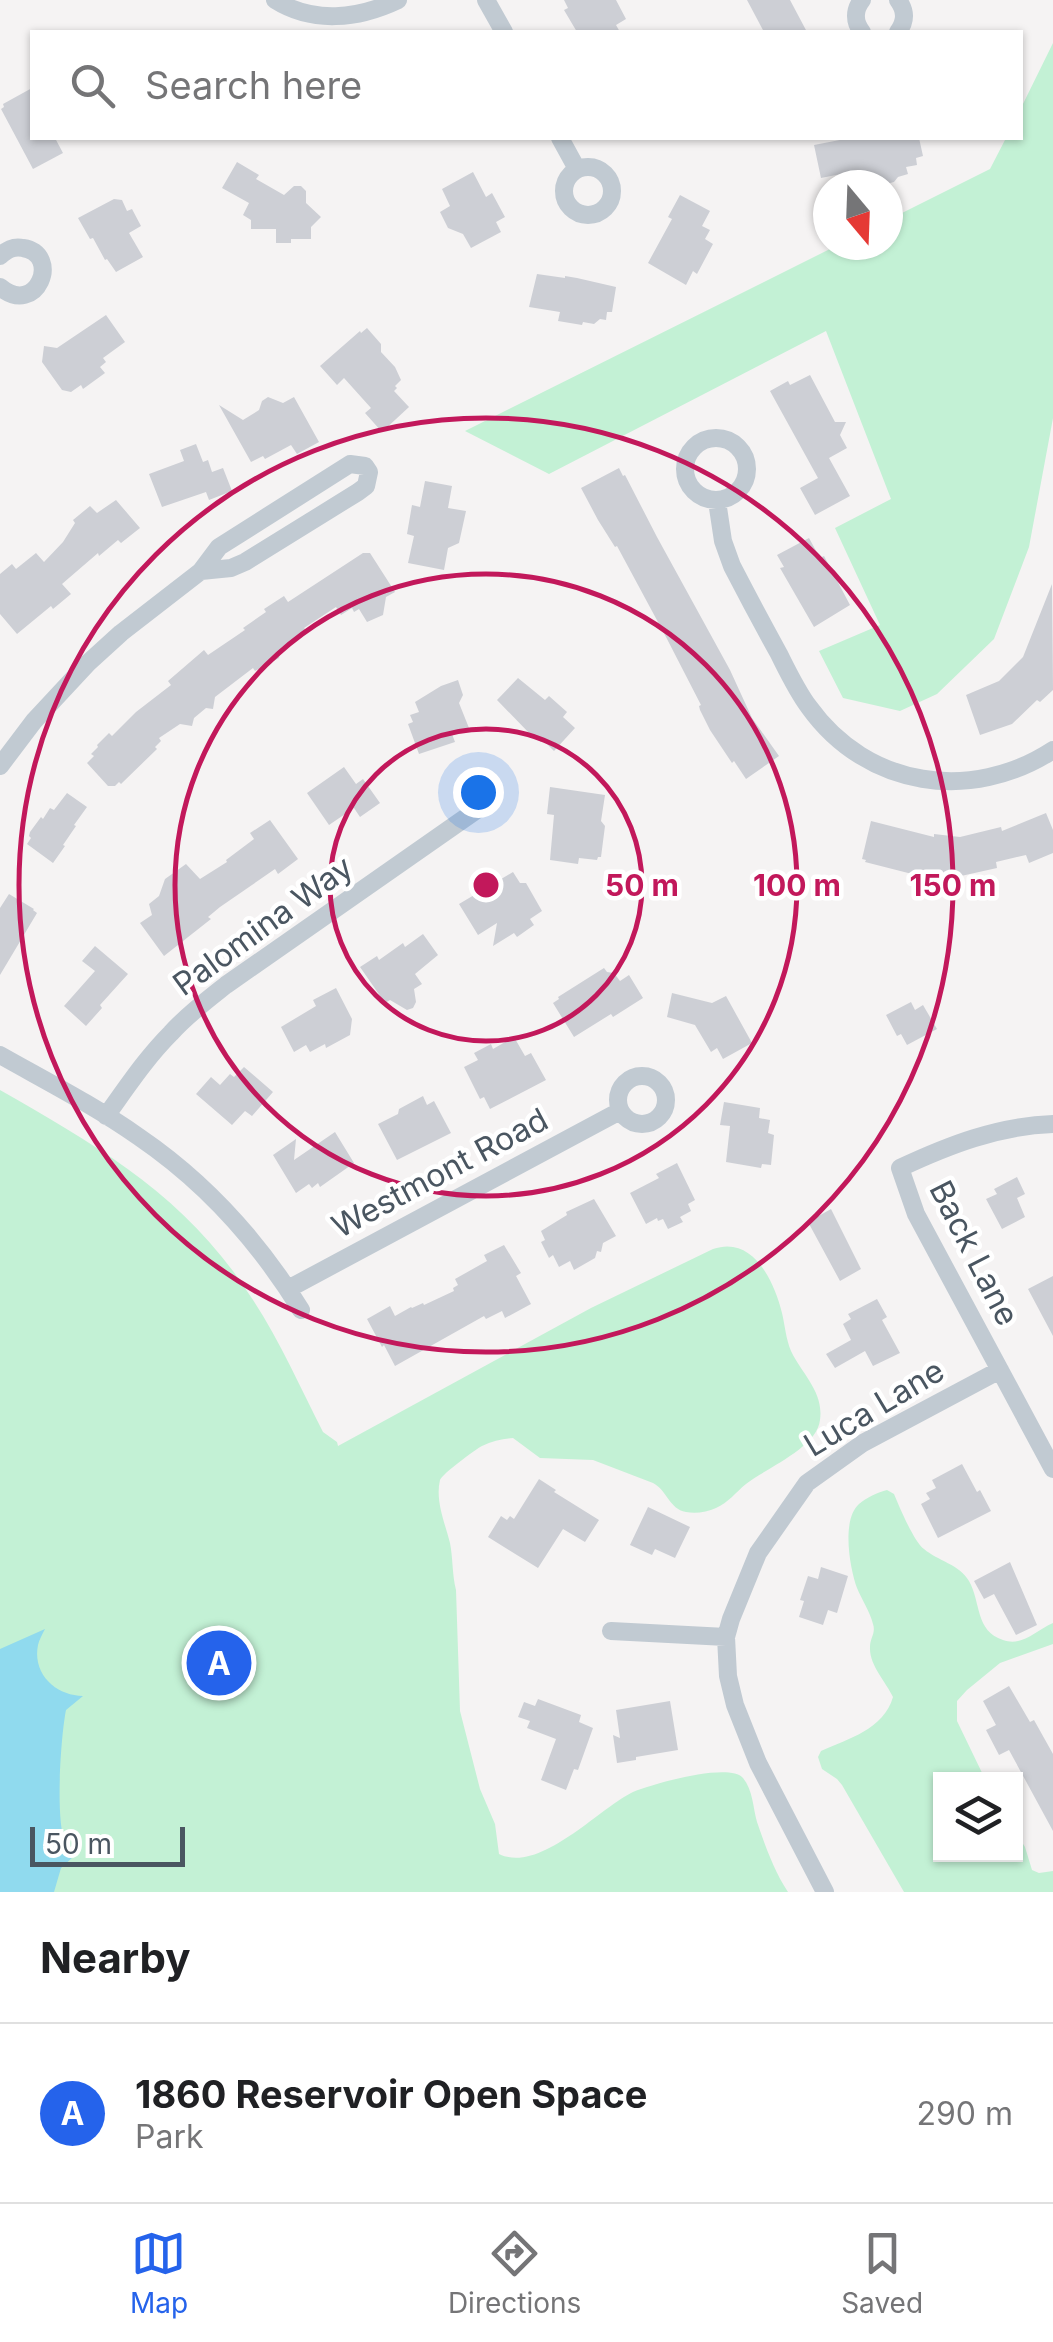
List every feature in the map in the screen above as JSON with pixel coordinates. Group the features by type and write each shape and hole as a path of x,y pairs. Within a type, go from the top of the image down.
{"street":[{"path":"275,0 306,14 329,17 372,10 398,0"},
{"path":"486,0 503,30"},
{"path":"861,30 856,13 862,0"},
{"path":"898,0 905,16 899,30"},
{"path":"561,140 577,169"},
{"path":"0,287 10,294 27,294 42,278 42,263 32,251 2,249"},
{"path":"0,766 34,721 88,663 201,571 219,547 342,468 358,463 369,472 366,486 358,492 245,562 201,571"},
{"path":"718,500 723,541 732,566 810,708 845,745 897,773 958,782 1016,770 1053,750"},
{"name":"Palomina Way","path":"106,1116 173,1030 226,985 478,809"},
{"path":"0,1054 139,1136 204,1188 234,1218 301,1310"},
{"name":"Westmont Road","path":"288,1288 620,1111"},
{"name":"Back Lane","path":"1053,1124 982,1135 900,1168 916,1214 1053,1470"},
{"name":"Luca Lane","path":"825,1892 758,1763 735,1705 728,1676 726,1637 731,1619 758,1553 807,1483 863,1443 1000,1370"},
{"path":"611,1631 726,1637"}],"green space":[{"path":"1053,43 1053,418 1029,547 994,639 937,694 900,711 843,698 819,651 880,625 835,528 891,499 826,331 549,474 465,431 813,257 903,260 903,212 990,169 1005,140 1023,140 1023,104"},
{"path":"0,1090 107,1154 170,1202 199,1230 251,1297 323,1432 338,1446 591,1308 713,1249 740,1249 760,1264 778,1300 791,1351 819,1401 817,1430 789,1457 720,1506 690,1513 676,1507 653,1483 593,1460 540,1458 509,1438 482,1446 453,1467 440,1480 439,1496 456,1590 460,1711 480,1789 495,1824 499,1854 515,1858 550,1848 643,1788 723,1772 743,1778 749,1788 767,1849 788,1892 0,1892"},
{"path":"887,1490 894,1494 920,1545 965,1575 983,1623 994,1636 1017,1641 1053,1623 1053,1644 1000,1663 957,1701 957,1721 982,1772 933,1772 933,1862 1023,1862 1023,1844 1032,1870 1053,1871 1053,1892 904,1892 842,1785 822,1769 818,1757 821,1751 873,1725 893,1697 872,1660 874,1627 854,1580 850,1557 853,1511"}],"water":[{"path":"45,1629 37,1656 43,1674 56,1688 83,1696 66,1710 61,1757 62,1831 74,1856 61,1868 54,1892 0,1892 0,1649"}],"building":[{"path":"564,0 616,0 626,19 616,25 619,30 576,30 564,10 568,8"},
{"path":"747,0 790,0 806,30 763,30"},
{"path":"30,89 30,140 56,140 63,153 33,169 1,109"},
{"path":"840,140 919,140 923,156 916,158 917,165 906,167 908,174 903,176 903,170 819,170 814,145"},
{"path":"237,162 284,195 294,186 306,191 306,203 321,217 311,227 311,239 276,243 276,229 251,229 251,220 243,215 249,203 222,188"},
{"path":"473,172 486,197 492,193 505,217 496,222 501,232 471,248 463,234 448,228 440,212 450,206 442,189"},
{"path":"680,195 710,211 702,226 710,230 705,239 713,244 697,274 693,271 686,285 648,263"},
{"path":"114,199 122,200 127,211 132,209 141,226 129,233 143,257 116,272 78,218"},
{"path":"537,274 616,287 612,312 607,312 606,320 582,325 558,321 560,312 529,307"},
{"path":"106,315 125,342 103,358 106,362 100,367 105,373 83,389 81,385 71,392 62,390 42,362 44,346 57,348"},
{"path":"367,328 395,367 401,380 394,391 409,407 382,432 365,413 371,408 344,378 337,385 320,366"},
{"path":"810,375 835,422 846,422 840,435 847,448 829,458 850,496 815,515 800,488 818,478 770,391"},
{"path":"268,397 283,403 294,397 319,442 297,454 291,445 251,462 219,405 243,420 259,410"},
{"path":"196,444 212,472 223,468 232,491 209,500 206,492 162,507 149,474 184,461 180,450"},
{"path":"619,468 730,670 752,718 779,756 746,779 710,730 666,637 581,488"},
{"path":"425,481 452,486 448,508 466,511 459,543 448,548 444,570 408,563 414,536 407,534 412,505 420,507"},
{"path":"116,500 140,528 121,543 118,540 99,556 98,553 62,584 71,594 17,634 0,614 0,574 12,564 16,569 36,553 44,562 63,542 75,523 73,520 90,506 97,513"},
{"path":"809,538 820,558 824,556 850,605 814,627 780,568 784,567 777,555"},
{"path":"363,553 370,553 395,592 386,597 383,615 367,622 359,609 354,612 352,608 341,615 336,607 281,648 279,658 255,671 253,668 215,697 213,709 206,708 194,718 192,726 180,724 159,738 157,749 121,784 108,786 87,763 109,733 112,736 171,685 168,681 204,650 208,655 245,630 266,612 264,609 284,596 288,602"},
{"path":"1052,584 1053,690 1012,724 980,735 966,695 999,681 1023,657"},
{"path":"518,678 545,700 549,696 567,712 563,717 575,728 554,751 531,735 497,700"},
{"path":"458,680 463,695 459,703 469,728 452,734 455,742 419,754 408,724 413,722 410,715 419,712 415,702"},
{"path":"344,767 356,784 363,779 380,803 360,817 354,808 329,825 307,793"},
{"path":"550,787 605,795 601,821 605,826 601,857 597,860 579,858 578,864 550,860 554,815 547,814"},
{"path":"67,793 87,807 53,863 27,844 41,817 50,808 54,810"},
{"path":"1046,813 1053,830 1053,853 1029,863 1026,855 996,862 997,868 952,878 951,889 862,859 871,821 934,837 960,837 1001,827 1002,831"},
{"path":"270,820 298,859 278,874 275,869 220,907 208,917 211,919 164,956 140,923 152,915 149,904 159,896 165,879 186,864 200,879 227,862 254,839 250,833"},
{"path":"513,872 520,883 526,883 542,911 530,919 534,925 493,946 497,923 478,935 459,904"},
{"path":"9,894 37,913 0,975 0,908"},
{"path":"423,934 438,955 415,974 422,984 414,989 413,1008 407,1010 390,1000 385,1003 360,967 377,956 379,960 403,943 405,947"},
{"path":"95,946 128,974 86,1026 64,1006 95,971 82,961"},
{"path":"604,968 620,981 629,975 643,998 574,1037 553,1003"},
{"path":"336,988 352,1019 350,1035 326,1048 325,1044 310,1052 306,1045 294,1052 281,1027 316,1006 313,1000"},
{"path":"672,993 712,1003 726,996 752,1043 723,1059 717,1048 711,1052 695,1025 667,1017"},
{"path":"911,1002 915,1010 923,1005 937,1029 907,1045 901,1034 897,1036 886,1015"},
{"path":"514,1037 525,1056 531,1053 546,1080 490,1109 484,1097 480,1099 464,1067 478,1060 474,1053 491,1044 493,1049"},
{"path":"244,1067 273,1092 252,1116 245,1111 232,1125 196,1094 211,1077 220,1085"},
{"path":"423,1096 427,1105 434,1101 451,1133 397,1160 378,1124"},
{"path":"724,1102 760,1108 759,1118 770,1120 768,1133 774,1135 771,1165 762,1164 761,1168 726,1162 730,1126 720,1125"},
{"path":"335,1132 354,1163 320,1187 318,1183 312,1188 309,1184 296,1193 273,1155 296,1139 294,1160"},
{"path":"677,1163 695,1200 688,1204 691,1211 680,1217 683,1222 668,1229 663,1219 646,1224 630,1193"},
{"path":"1017,1177 1025,1194 1017,1198 1025,1217 1002,1229 986,1199 997,1194 994,1189"},
{"path":"594,1199 616,1236 603,1243 595,1258 574,1270 570,1261 559,1267 541,1242 545,1240 541,1231 566,1212"},
{"path":"831,1209 861,1269 840,1281 808,1222"},
{"path":"504,1245 521,1273 516,1276 531,1304 505,1318 502,1311 486,1319 484,1316 395,1366 367,1319 390,1306 395,1316 454,1291 458,1285 455,1279 487,1261 484,1255"},
{"path":"1053,1276 1053,1336 1028,1289"},
{"path":"877,1299 887,1317 882,1320 900,1353 873,1366 865,1351 835,1368 826,1354 851,1340 843,1324 851,1319 848,1314"},
{"path":"962,1464 991,1511 938,1538 921,1504 930,1499 926,1493 936,1488 932,1480"},
{"path":"539,1479 599,1520 585,1542 563,1529 538,1568 488,1537 501,1516 514,1519"},
{"path":"648,1507 690,1527 675,1558 655,1549 652,1555 630,1545"},
{"path":"1010,1562 1037,1625 1016,1635 994,1594 984,1599 974,1581"},
{"path":"821,1567 848,1576 837,1613 828,1610 823,1625 799,1617 808,1576 818,1579"},
{"path":"1009,1686 1053,1754 1053,1831 1009,1750 999,1755 986,1730 996,1725 983,1701"},
{"path":"538,1699 581,1715 579,1722 593,1728 578,1770 574,1769 566,1790 541,1780 556,1739 527,1728 530,1721 518,1717 524,1702 535,1706"},
{"path":"670,1701 678,1750 617,1763 613,1735 620,1738 616,1710"}],"place":[{"name":"1860 Reservoir Open Space","path":"219,1663"}]}
